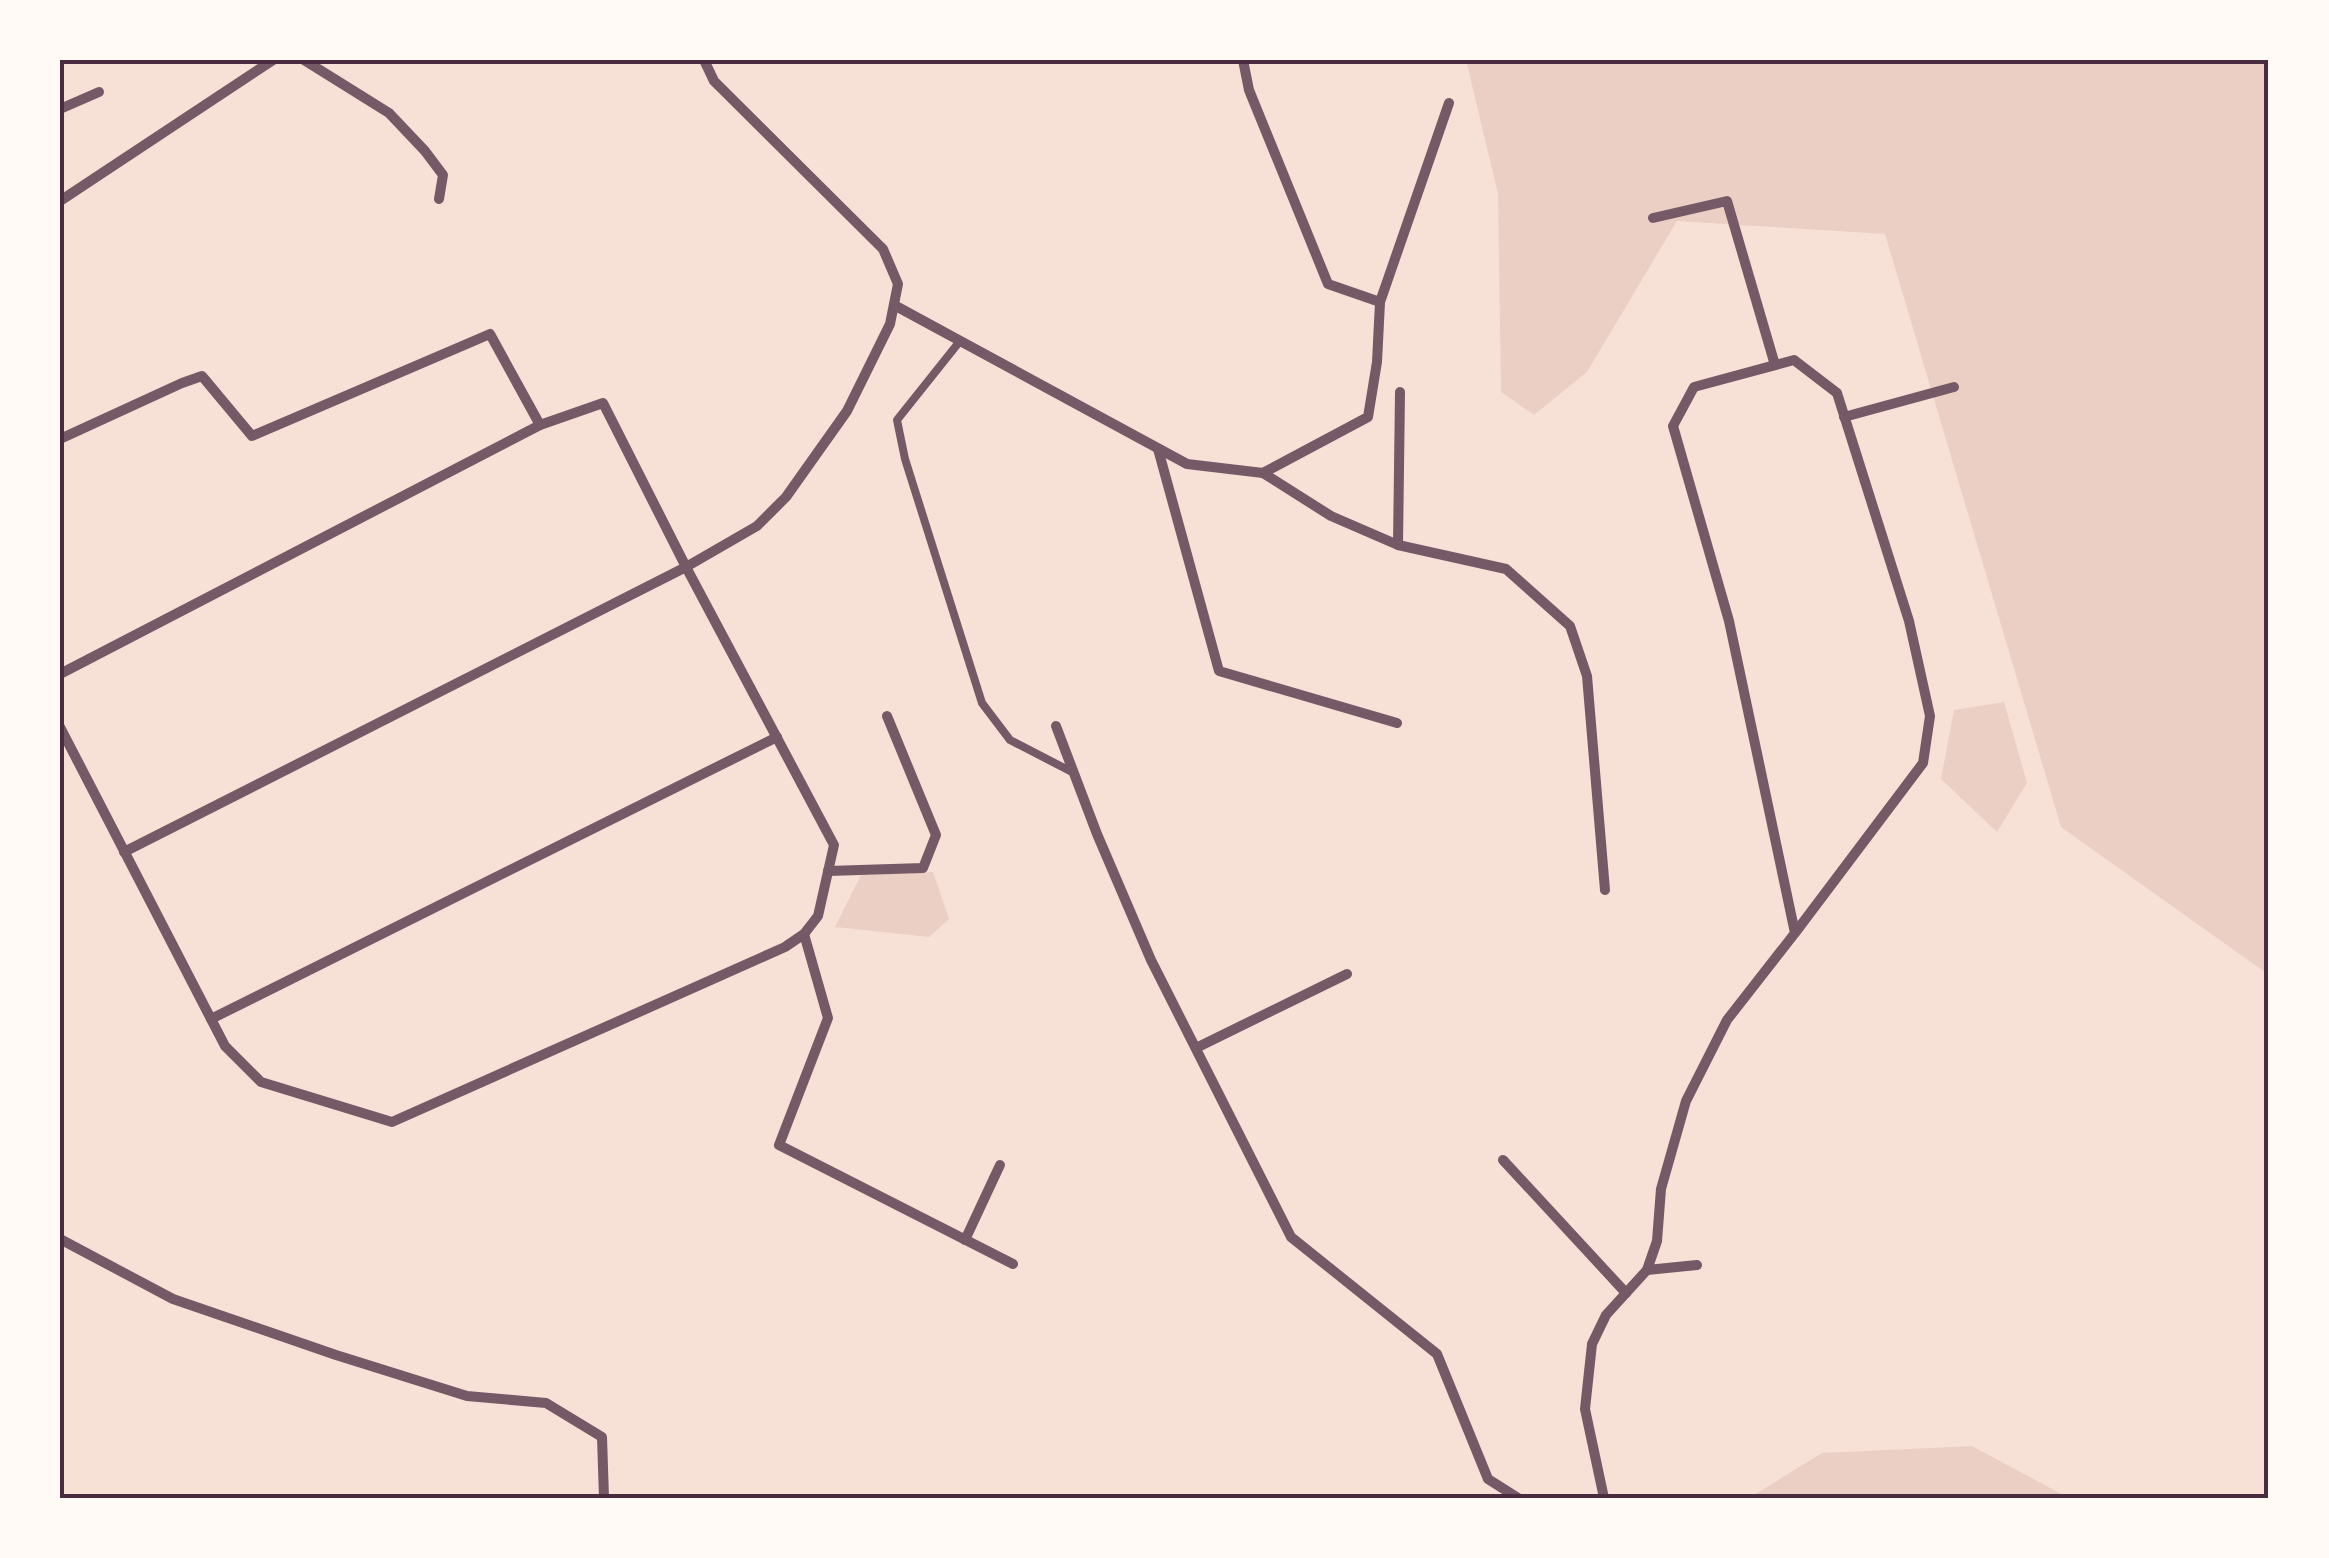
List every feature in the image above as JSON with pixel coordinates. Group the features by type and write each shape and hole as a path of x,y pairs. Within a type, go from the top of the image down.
{"street":[{"path":"60,201 274,60"},
{"path":"304,60 389,112 442,174 439,199"},
{"path":"124,852 686,567 758,526 786,497 847,411 890,324 898,284 883,249 714,81 704,60"},
{"path":"1243,60 1250,90 1328,284 1380,302"},
{"path":"60,109 99,92"},
{"path":"1264,473 1368,417 1377,362 1380,302 1449,103"},
{"path":"1654,218 1727,201 1775,365"},
{"path":"894,305 1187,464 1264,473 1331,516 1398,545 1506,569 1570,626 1587,676 1604,890"},
{"path":"60,440 202,376 252,436 490,334 540,425"},
{"path":"1604,1498 1585,1409 1592,1344 1606,1315 1647,1270 1656,1241 1661,1189 1686,1101 1727,1020 1795,933 1922,764 1930,716 1908,621 1844,417 1836,393 1794,360 1694,387 1673,426 1728,621 1795,933"},
{"path":"1844,417 1954,387"},
{"path":"1398,545 1400,392"},
{"path":"60,674 540,425 603,402 834,845 818,916 804,934 785,948 392,1122 261,1082 225,1046 60,727"},
{"path":"1158,448 1219,671 1397,723"},
{"path":"828,871 923,868 936,835 887,716"},
{"path":"1056,726 1151,960 1291,1237 1437,1354 1488,1480 1518,1498"},
{"path":"211,1019 777,736"},
{"path":"804,934 828,1018 780,1146 1013,1264"},
{"path":"1196,1048 1347,974"},
{"path":"1503,1160 1626,1293"},
{"path":"965,1240 1000,1165"},
{"path":"60,1239 173,1299 336,1355 467,1396 546,1403 602,1437 604,1498"},
{"path":"1647,1270 1698,1265"}],"lane":[{"path":"960,341 896,420 905,460 982,703 1010,740 1074,773"}],"shaded area":[{"path":"1466,60 2269,60 2269,975 2061,827 1885,234 1677,221 1587,372 1534,415 1501,392 1498,194"},
{"path":"2004,702 2027,783 1997,832 1941,779 1954,710"},
{"path":"933,872 949,919 929,937 835,927 861,875"},
{"path":"1972,1446 2069,1498 1749,1498 1822,1453"}]}
